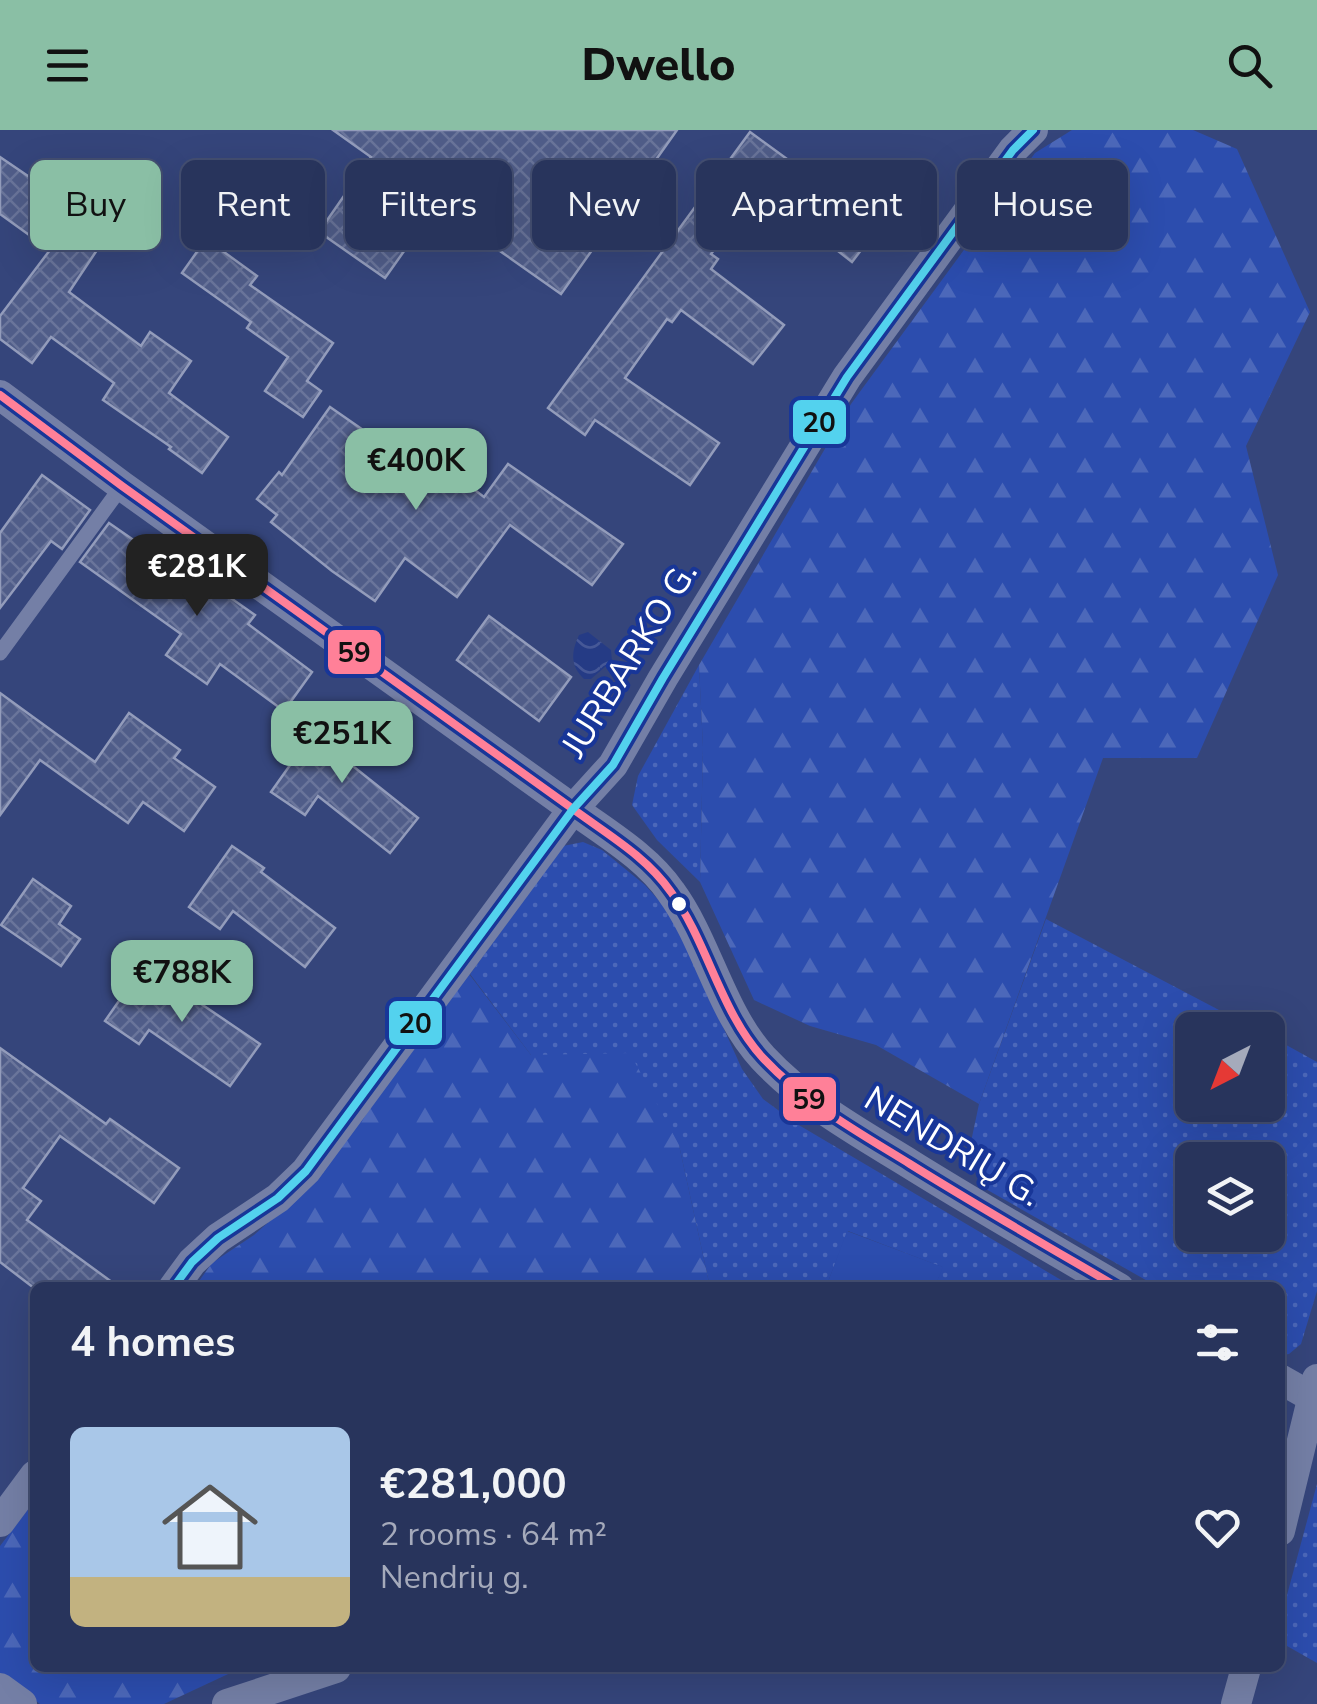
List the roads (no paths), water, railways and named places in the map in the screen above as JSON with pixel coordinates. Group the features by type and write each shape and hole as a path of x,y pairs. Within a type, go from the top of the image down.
{"street":[{"name":"JURBARKO G.","path":"177,1282 218,1238 278,1198 306,1171 574,808 613,765 848,377 1013,150 1034,130"},
{"name":"NENDRIŲ G.","path":"0,395 641,859 672,892 759,1054 794,1090 990,1214 1109,1282"},
{"path":"1285,1381 1315,1392 1285,1511"},
{"path":"0,1522 30,1482"},
{"path":"228,1704 324,1672"},
{"path":"1236,1704 1245,1672"},
{"path":"0,1688 22,1704"}],"lane":[{"path":"0,654 122,486"}],"water":[{"path":"588,632 611,650 612,661 591,679 584,679 576,669 573,653 579,635"}]}
